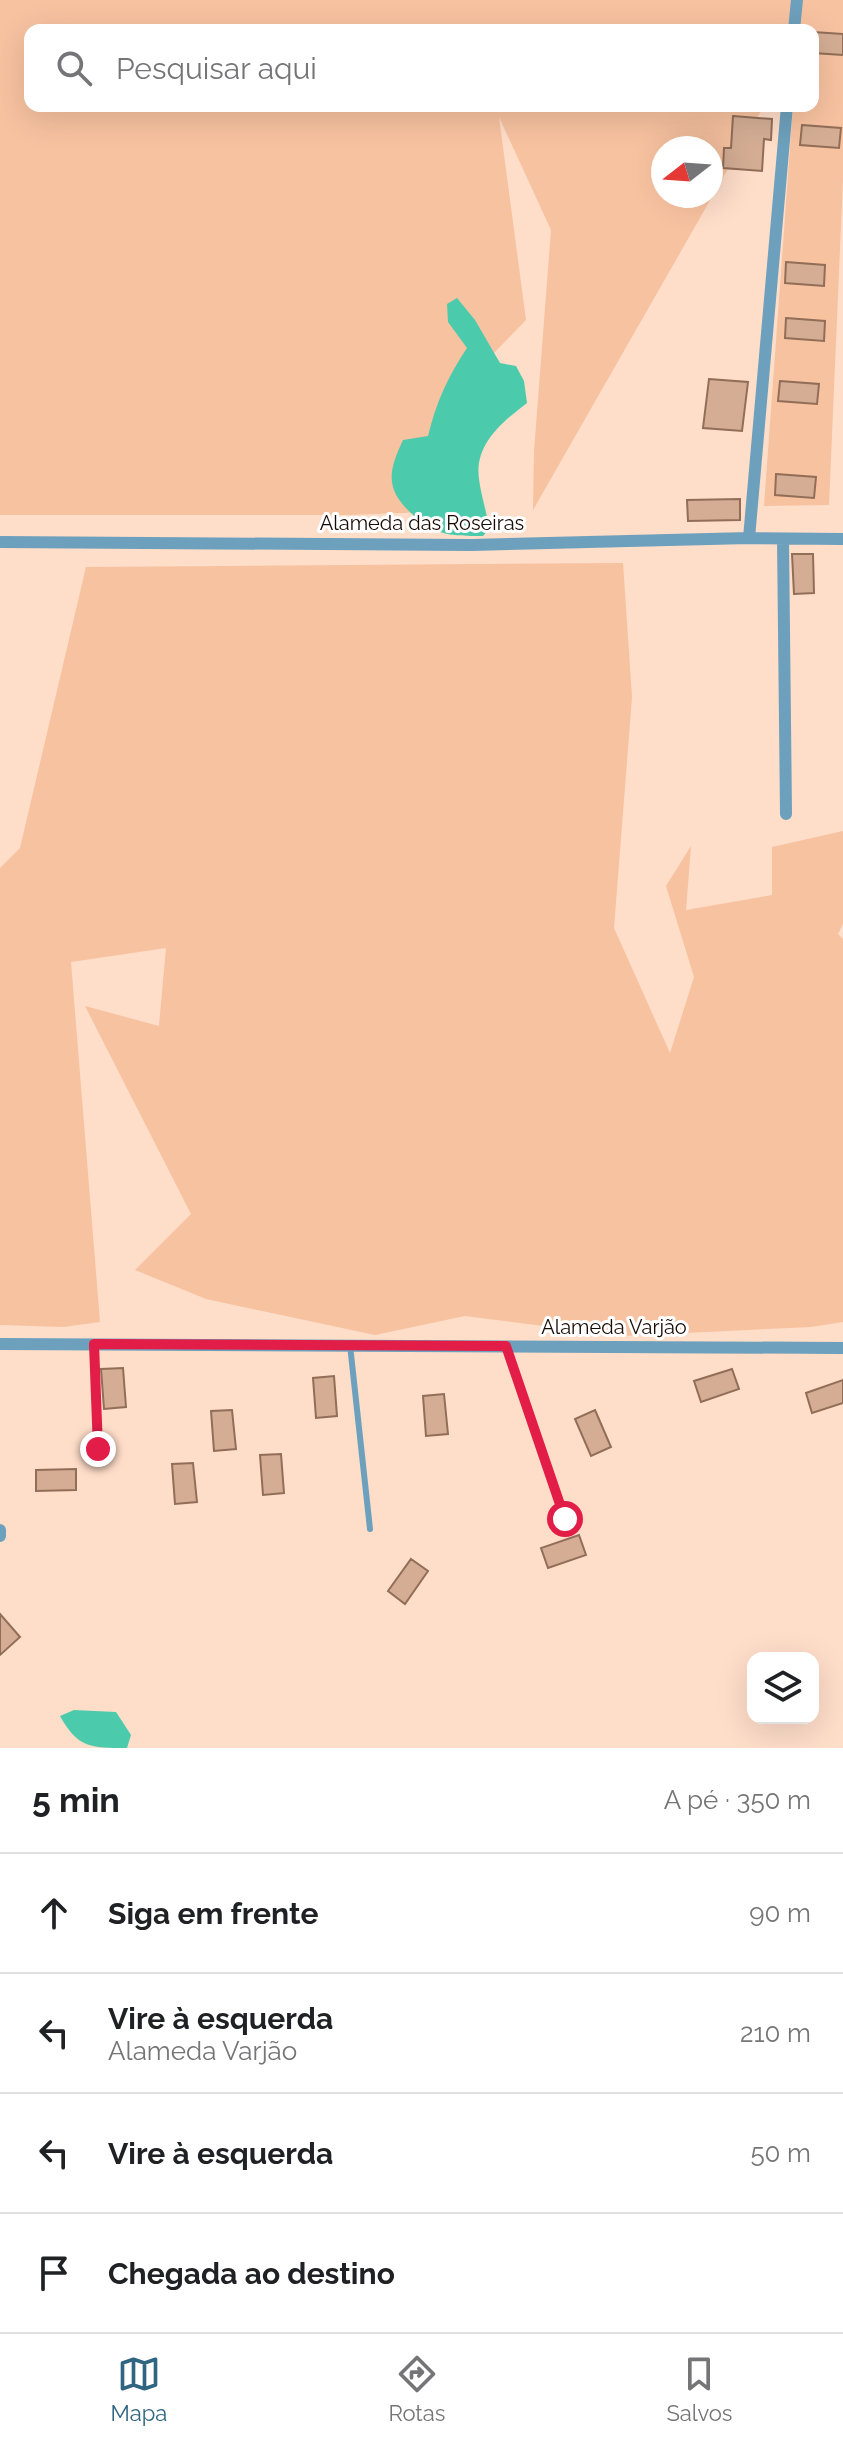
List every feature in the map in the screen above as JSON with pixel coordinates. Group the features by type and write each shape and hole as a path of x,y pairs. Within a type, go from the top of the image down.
{"street":[{"path":"795,24 797,0"},
{"path":"749,538 786,112"},
{"name":"Alameda das Roseiras","path":"0,542 471,545 749,538 843,539"},
{"path":"783,539 786,814"},
{"name":"Alameda Varjão","path":"0,1344 843,1348"}],"lane":[{"path":"94,1344 98,1449"},
{"path":"350,1345 370,1529"},
{"path":"506,1346 565,1519"}],"shaded area":[{"path":"0,0 843,0 843,179 829,505 764,506 793,112 819,112 819,24 24,24 24,112 761,112 723,178 723,136 651,136 651,208 706,208 533,510 534,451 551,230 499,117 526,320 460,388 426,512 350,515 0,515"},
{"path":"623,563 632,697 614,928 670,1053 694,977 666,886 691,846 686,910 772,895 772,847 843,831 843,924 838,934 843,939 843,1322 811,1327 622,1336 465,1316 375,1335 206,1299 135,1270 191,1214 85,1006 159,1026 166,948 71,962 100,1322 63,1327 0,1325 0,868 20,848 86,567"}],"water":[{"path":"457,298 475,320 500,363 516,366 524,381 527,403 492,435 481,455 479,479 489,529 483,536 453,535 428,527 403,505 392,480 394,462 403,440 428,436 443,390 467,348 448,322 447,304"},
{"path":"74,1710 116,1712 131,1735 127,1748 103,1748 79,1740 60,1716"}],"building":[{"path":"819,32 843,34 843,55 819,53"},
{"path":"733,116 772,119 771,140 764,139 762,171 723,168 724,148 731,148"},
{"path":"802,125 841,128 839,148 800,145"},
{"path":"786,262 825,265 824,286 785,283"},
{"path":"786,318 825,321 824,341 785,338"},
{"path":"709,379 748,382 742,431 703,428"},
{"path":"780,381 819,384 817,404 778,401"},
{"path":"776,474 816,477 814,498 775,495"},
{"path":"740,499 740,520 688,521 687,500"},
{"path":"792,554 813,554 814,593 794,594"},
{"path":"123,1368 126,1407 104,1409 101,1369"},
{"path":"732,1369 739,1389 701,1402 694,1381"},
{"path":"334,1376 337,1416 316,1418 313,1378"},
{"path":"843,1380 843,1403 812,1413 806,1393"},
{"path":"444,1394 448,1434 426,1436 423,1396"},
{"path":"232,1410 236,1449 214,1451 211,1411"},
{"path":"595,1410 611,1447 591,1456 575,1419"},
{"path":"281,1454 284,1493 263,1495 260,1455"},
{"path":"193,1463 197,1502 175,1504 172,1464"},
{"path":"76,1469 76,1490 36,1491 36,1470"},
{"path":"579,1535 586,1555 548,1568 541,1548"},
{"path":"411,1559 428,1571 405,1604 388,1591"},
{"path":"0,1614 20,1637 0,1655"}],"route":[{"path":"98,1449 94,1344 506,1346 565,1519"}]}
